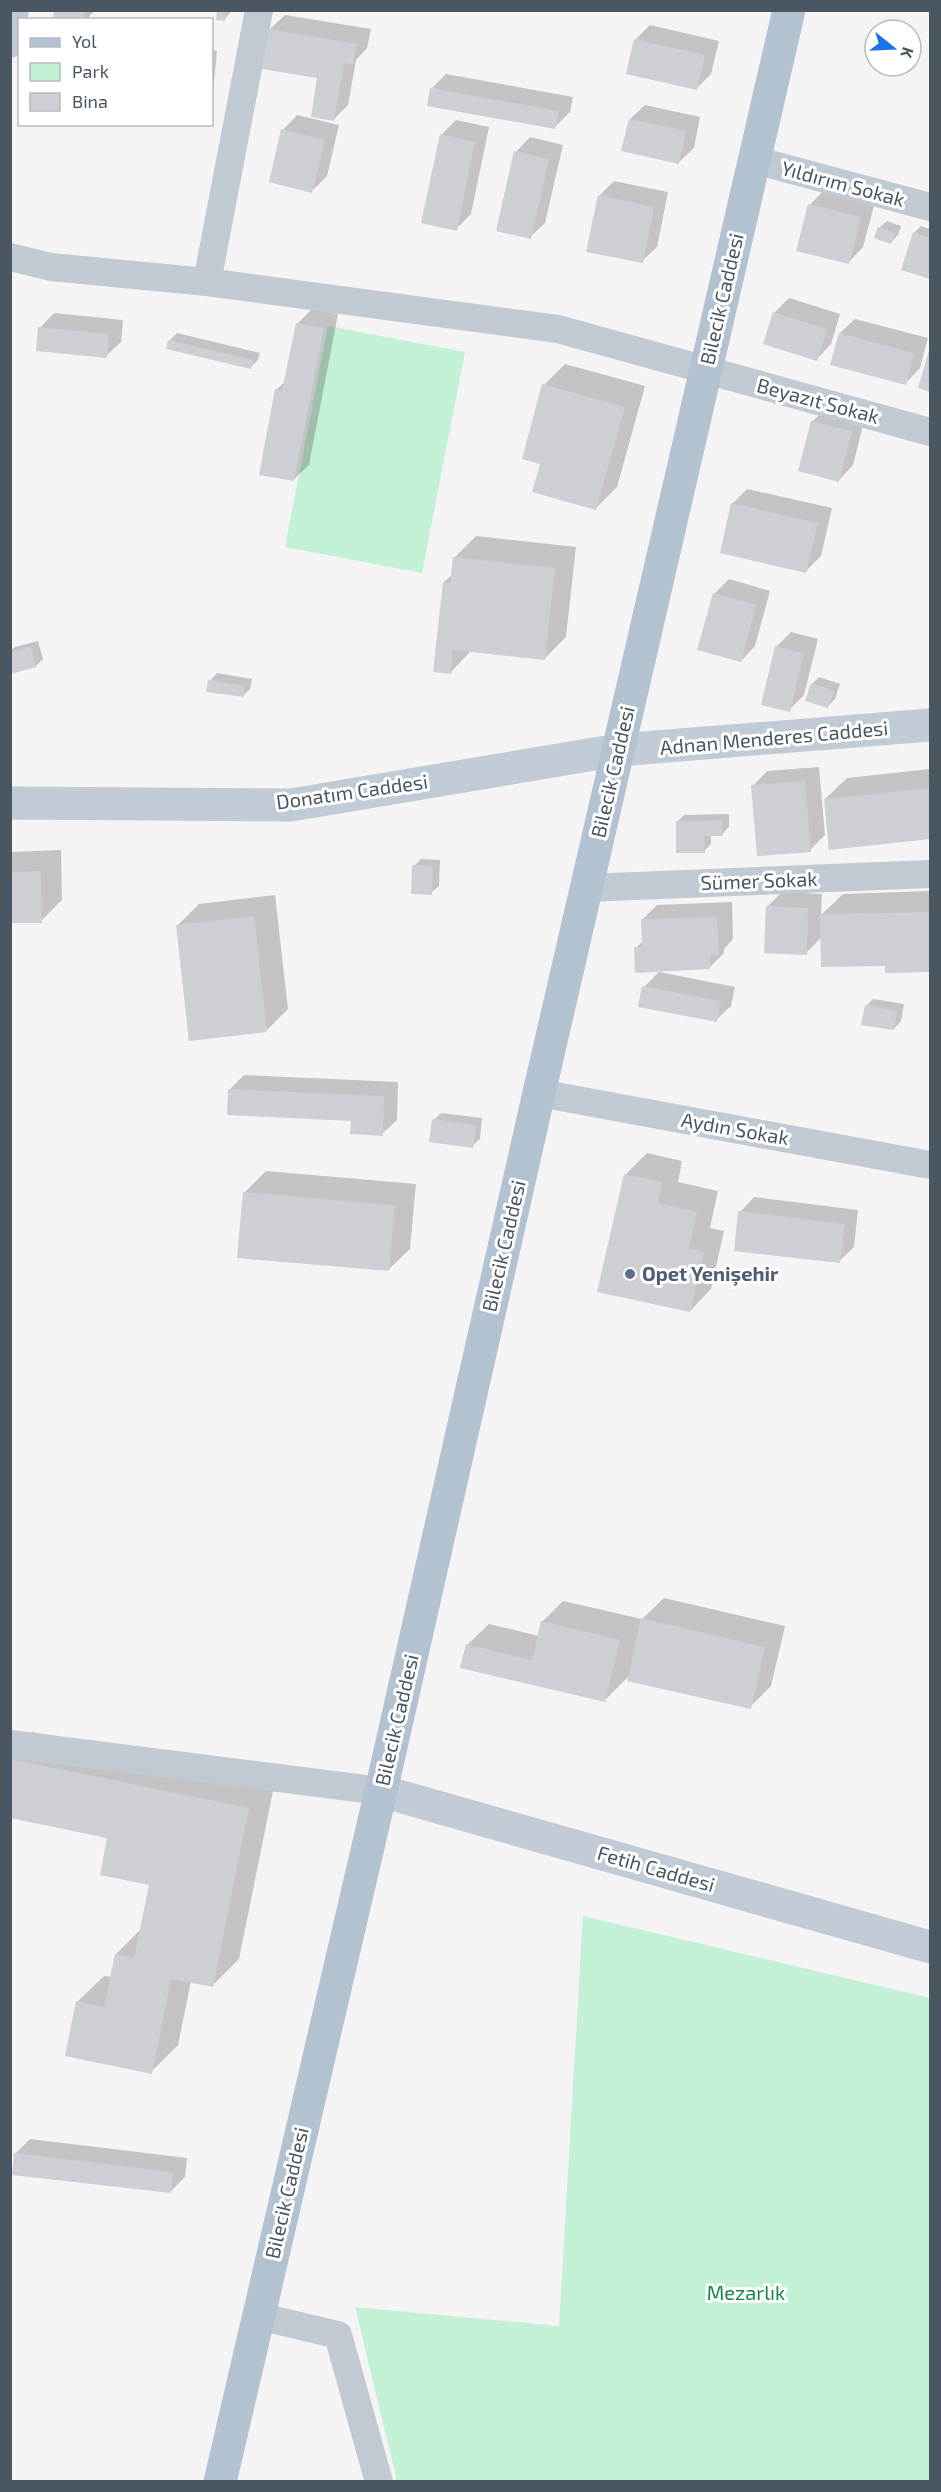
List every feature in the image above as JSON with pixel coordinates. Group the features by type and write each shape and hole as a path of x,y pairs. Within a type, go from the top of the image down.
{"main road":[{"name":"Bilecik Caddesi","path":"220,2481 381,1791 539,1093 789,10"}],"street":[{"path":"10,44 15,10"},
{"path":"207,282 259,10"},
{"name":"Yıldırım Sokak","path":"755,160 930,207"},
{"name":"Beyazıt Sokak","path":"10,257 51,267 207,282 558,329 930,432"},
{"name":"Adnan Menderes Caddesi","path":"618,750 930,725"},
{"name":"Donatım Caddesi","path":"10,803 291,805 618,750"},
{"name":"Sümer Sokak","path":"587,888 930,874"},
{"name":"Aydın Sokak","path":"539,1093 930,1165"},
{"path":"10,1743 381,1791"},
{"name":"Fetih Caddesi","path":"381,1791 930,1947"},
{"path":"258,2316 338,2335 379,2481"}],"green space":[{"path":"328,326 465,352 422,573 285,547"},
{"name":"Mezarlık","path":"583,1916 930,1998 930,2481 397,2481 355,2307 559,2326"}],"building":[{"path":"54,10 85,10 84,18 53,18"},
{"path":"217,10 226,10 225,21 216,20"},
{"path":"269,29 357,44 353,65 344,63 334,121 311,117 317,78 262,69"},
{"path":"634,39 705,55 697,90 626,74"},
{"path":"430,88 559,111 555,129 427,106"},
{"path":"629,119 686,131 679,164 621,151"},
{"path":"281,129 325,140 312,193 269,182"},
{"path":"440,134 475,142 457,231 421,223"},
{"path":"514,151 549,159 531,239 496,231"},
{"path":"598,195 654,207 643,263 586,252"},
{"path":"808,204 861,217 849,264 796,251"},
{"path":"878,227 895,233 891,244 874,238"},
{"path":"913,232 930,238 930,279 901,270"},
{"path":"773,312 827,329 817,361 763,344"},
{"path":"296,323 324,328 294,481 259,475 275,389 282,391"},
{"path":"38,327 109,334 107,358 36,351"},
{"path":"839,333 914,353 906,385 830,365"},
{"path":"168,340 253,360 251,369 166,349"},
{"path":"930,347 930,392 918,388"},
{"path":"542,384 625,407 596,510 532,492 540,464 522,459"},
{"path":"811,421 852,431 839,482 798,471"},
{"path":"731,503 818,523 806,573 720,553"},
{"path":"453,557 555,568 545,660 453,650 451,674 433,672 443,582 450,583"},
{"path":"713,593 756,605 741,662 697,650"},
{"path":"775,646 804,653 790,712 761,705"},
{"path":"31,647 36,667 11,674 10,652"},
{"path":"208,680 245,686 244,697 206,692"},
{"path":"811,683 834,691 828,708 805,701"},
{"path":"805,781 811,852 757,856 751,785"},
{"path":"930,788 930,839 829,850 824,799"},
{"path":"722,820 723,836 704,836 705,853 676,853 676,821"},
{"path":"412,865 433,866 432,895 411,894"},
{"path":"41,871 42,923 10,923 10,872"},
{"path":"766,906 808,908 807,955 764,953"},
{"path":"930,912 930,972 885,973 885,966 821,967 820,914"},
{"path":"254,916 267,1032 189,1041 176,925"},
{"path":"717,917 719,956 710,956 710,969 635,973 634,947 642,947 641,919"},
{"path":"642,986 721,1001 717,1022 638,1007"},
{"path":"865,1005 897,1011 894,1030 861,1025"},
{"path":"228,1089 384,1096 383,1136 350,1134 351,1121 227,1115"},
{"path":"432,1119 476,1125 473,1148 429,1142"},
{"path":"624,1174 662,1182 658,1203 697,1212 689,1249 704,1252 690,1312 597,1292"},
{"path":"243,1192 395,1205 389,1271 237,1258"},
{"path":"738,1211 845,1224 840,1263 734,1251"},
{"path":"641,1618 765,1647 751,1709 627,1681"},
{"path":"541,1621 620,1640 605,1702 460,1668 466,1644 532,1660"},
{"path":"10,1759 249,1808 213,1987 171,1979 152,2074 65,2056 76,2001 104,2007 115,1954 134,1958 149,1885 100,1875 107,1838 10,1818"},
{"path":"14,2153 173,2172 171,2193 12,2175"}],"place":[{"name":"Opet Yenişehir","path":"630,1274"}]}
